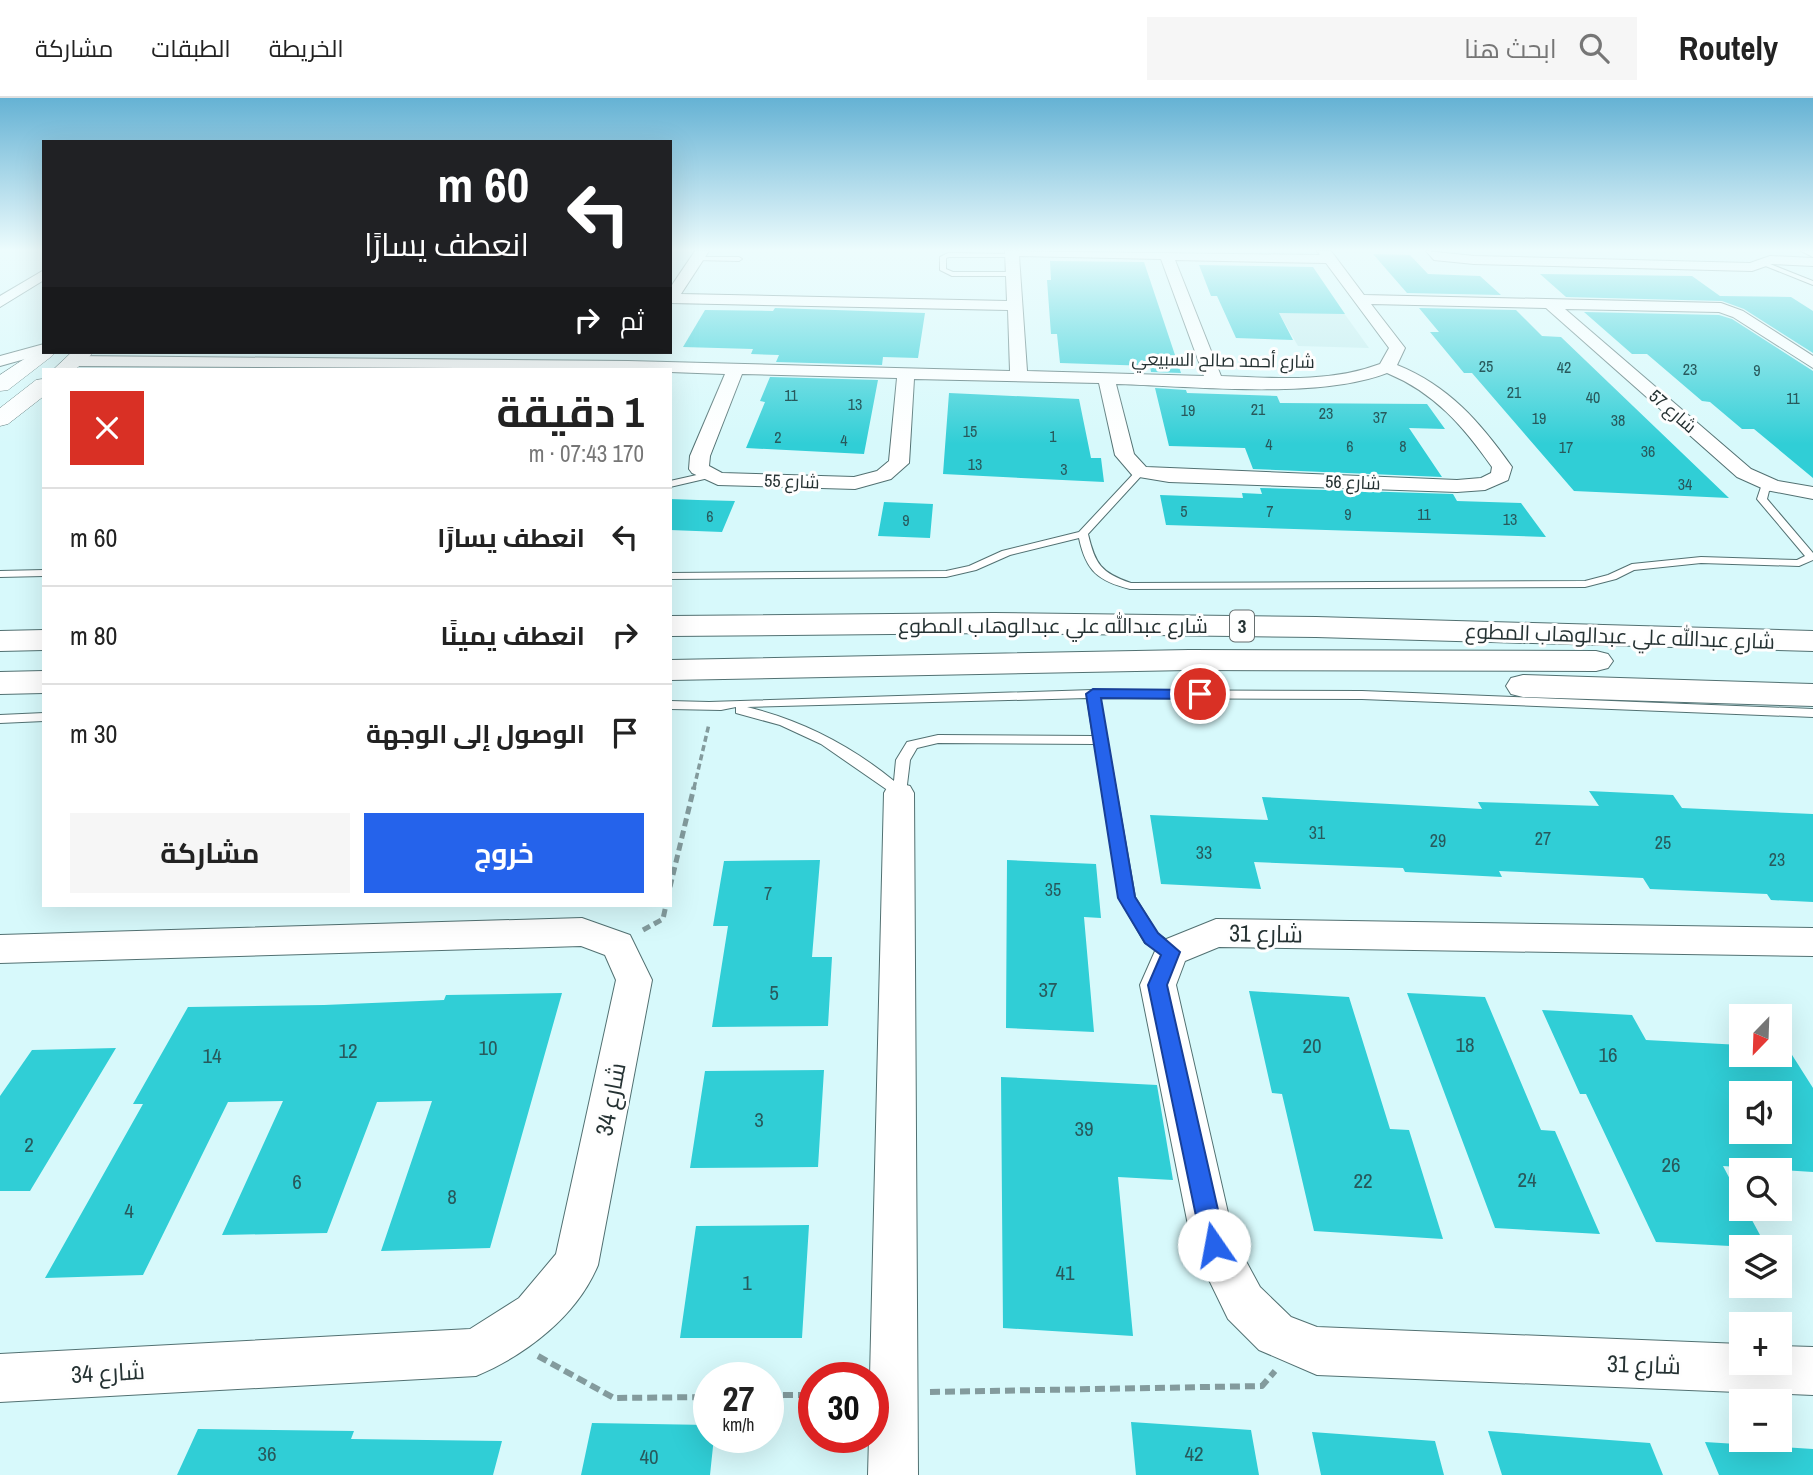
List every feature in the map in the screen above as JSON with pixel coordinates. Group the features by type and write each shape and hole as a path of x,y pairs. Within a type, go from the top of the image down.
{"main road":[{"path":"1316,627 1813,615"},
{"name":"شارع عبدالله علي عبدالوهاب المطوع","path":"672,626 994,623 1316,627 1813,641"},
{"path":"0,641 42,640"},
{"path":"1189,660 1337,677 1813,695"},
{"name":"شارع عبدالله علي عبدالوهاب المطوع","path":"672,670 1189,660 1563,660 1813,665"},
{"path":"0,683 42,682"}],"street":[{"path":"1016,315 1019,376"},
{"path":"1189,315 1214,380"},
{"path":"1375,315 1397,348 1387,367"},
{"name":"شارع 57","path":"1563,315 1744,473 1773,486 1813,493"},
{"path":"1740,315 1813,363"},
{"path":"4,372 42,352"},
{"name":"شارع أحمد صالح السبيعي","path":"74,361 544,367 633,359 736,369 1283,383 1356,379 1387,367"},
{"name":"شارع 56","path":"1140,471 1169,476 1457,486 1485,484 1501,476 1502,467 1444,395 1421,379 1387,367"},
{"path":"710,475 699,469 700,456 736,369"},
{"name":"شارع 55","path":"710,475 718,479 855,483 884,475 899,463 906,373"},
{"path":"1106,377 1125,455 1140,471"},
{"path":"0,419 42,387"},
{"path":"893,1475 899,793"},
{"name":"شارع 34","path":"0,949 582,932 618,945 634,980 576,1265 535,1314 476,1352 0,1378"},
{"name":"شارع 31","path":"1813,942 1216,933 1171,952 1158,985 1214,1245 1244,1303 1275,1334 1317,1351 1813,1371"}],"lane":[{"path":"672,576 946,574 972,568 1006,553 1083,534 1140,471"},
{"path":"672,484 710,475"},
{"path":"1083,534 1088,561 1098,574 1130,586 1585,584 1612,577 1632,567 1701,560 1799,563 1811,557 1762,499 1765,489 1773,486"},
{"path":"0,573 42,573"},
{"path":"1093,694 1126,898 1151,938 1171,952"},
{"path":"672,705 1093,694 1362,695 1813,713"},
{"path":"714,704 766,715 841,747 899,793"},
{"path":"0,719 42,717"},
{"path":"899,793 903,760 912,745 938,739 1099,740"}],"path":[{"path":"672,879 714,704"},
{"path":"500,1336 614,1398 693,1397"},
{"path":"894,1393 1262,1386 1297,1344"}],"shaded area":[{"path":"1280,315 1346,315 1369,348 1298,346"}],"building":[{"path":"702,315 925,315 918,358 883,357 882,365 776,362 779,355 751,354 753,349 683,347"},
{"path":"1050,315 1162,315 1181,373 1151,372 1150,366 1060,363 1057,334 1051,334"},
{"path":"1226,315 1280,315 1293,340 1236,338"},
{"path":"1425,315 1521,315 1542,336 1561,337 1729,498 1574,491 1472,373 1464,373 1430,332 1439,332"},
{"path":"1588,315 1720,315 1732,319 1813,371 1813,478 1754,429 1742,429 1710,402 1702,401 1647,354 1632,354"},
{"path":"1754,315 1813,315 1813,353"},
{"path":"770,377 878,380 864,454 746,448 765,402 760,401"},
{"path":"1155,388 1186,390 1187,393 1277,396 1280,403 1427,404 1445,429 1409,428 1442,477 1253,469 1245,448 1169,446"},
{"path":"949,393 1079,399 1091,458 1101,458 1104,482 943,474"},
{"path":"1260,488 1453,494 1457,501 1521,503 1546,537 1166,525 1160,495 1243,498 1242,493 1262,494"},
{"path":"672,499 735,501 722,532 672,530"},
{"path":"884,502 933,504 930,538 878,536"},
{"path":"1589,791 1673,795 1682,808 1813,814 1813,902 1771,900 1767,894 1650,889 1643,878 1499,871 1502,877 1405,872 1403,868 1254,862 1261,889 1161,884 1150,815 1268,820 1262,797 1482,809 1478,802 1599,806"},
{"path":"820,860 812,957 832,957 828,1026 712,1027 728,926 713,926 724,861"},
{"path":"1007,860 1096,864 1101,918 1084,917 1094,1032 1006,1028"},
{"path":"1249,991 1349,997 1390,1129 1409,1130 1443,1239 1314,1231 1282,1094 1272,1093"},
{"path":"562,993 490,1248 381,1251 432,1101 377,1102 327,1233 222,1235 283,1101 228,1102 143,1275 45,1278 143,1104 133,1104 188,1007 324,1005 444,1000 446,995"},
{"path":"1407,993 1485,997 1541,1130 1555,1131 1600,1234 1495,1228"},
{"path":"1542,1010 1632,1015 1646,1040 1729,1044 1729,1068 1792,1068 1792,1055 1813,1088 1813,1172 1792,1171 1792,1158 1729,1158 1729,1166 1723,1166 1729,1177 1729,1221 1752,1221 1760,1235 1729,1235 1729,1246 1656,1242 1586,1094 1580,1094"},
{"path":"116,1048 30,1191 0,1191 0,1096 32,1050"},
{"path":"824,1070 818,1167 690,1168 705,1071"},
{"path":"1001,1077 1157,1085 1173,1180 1118,1177 1133,1336 1003,1328"},
{"path":"809,1225 802,1338 680,1338 696,1226"},
{"path":"1131,1422 1251,1430 1259,1475 1136,1475"},
{"path":"592,1423 693,1425 693,1453 712,1453 710,1475 581,1475"},
{"path":"198,1429 354,1431 351,1439 502,1441 493,1475 177,1475"},
{"path":"1488,1431 1650,1443 1663,1475 1502,1475"},
{"path":"1312,1432 1435,1441 1444,1475 1321,1475"},
{"path":"1705,1442 1729,1444 1729,1452 1792,1452 1792,1448 1813,1449 1813,1475 1719,1475"}],"route":[{"path":"1200,694 1093,694 1126,898 1137,920 1151,938 1171,952 1158,985 1214,1245"}]}
